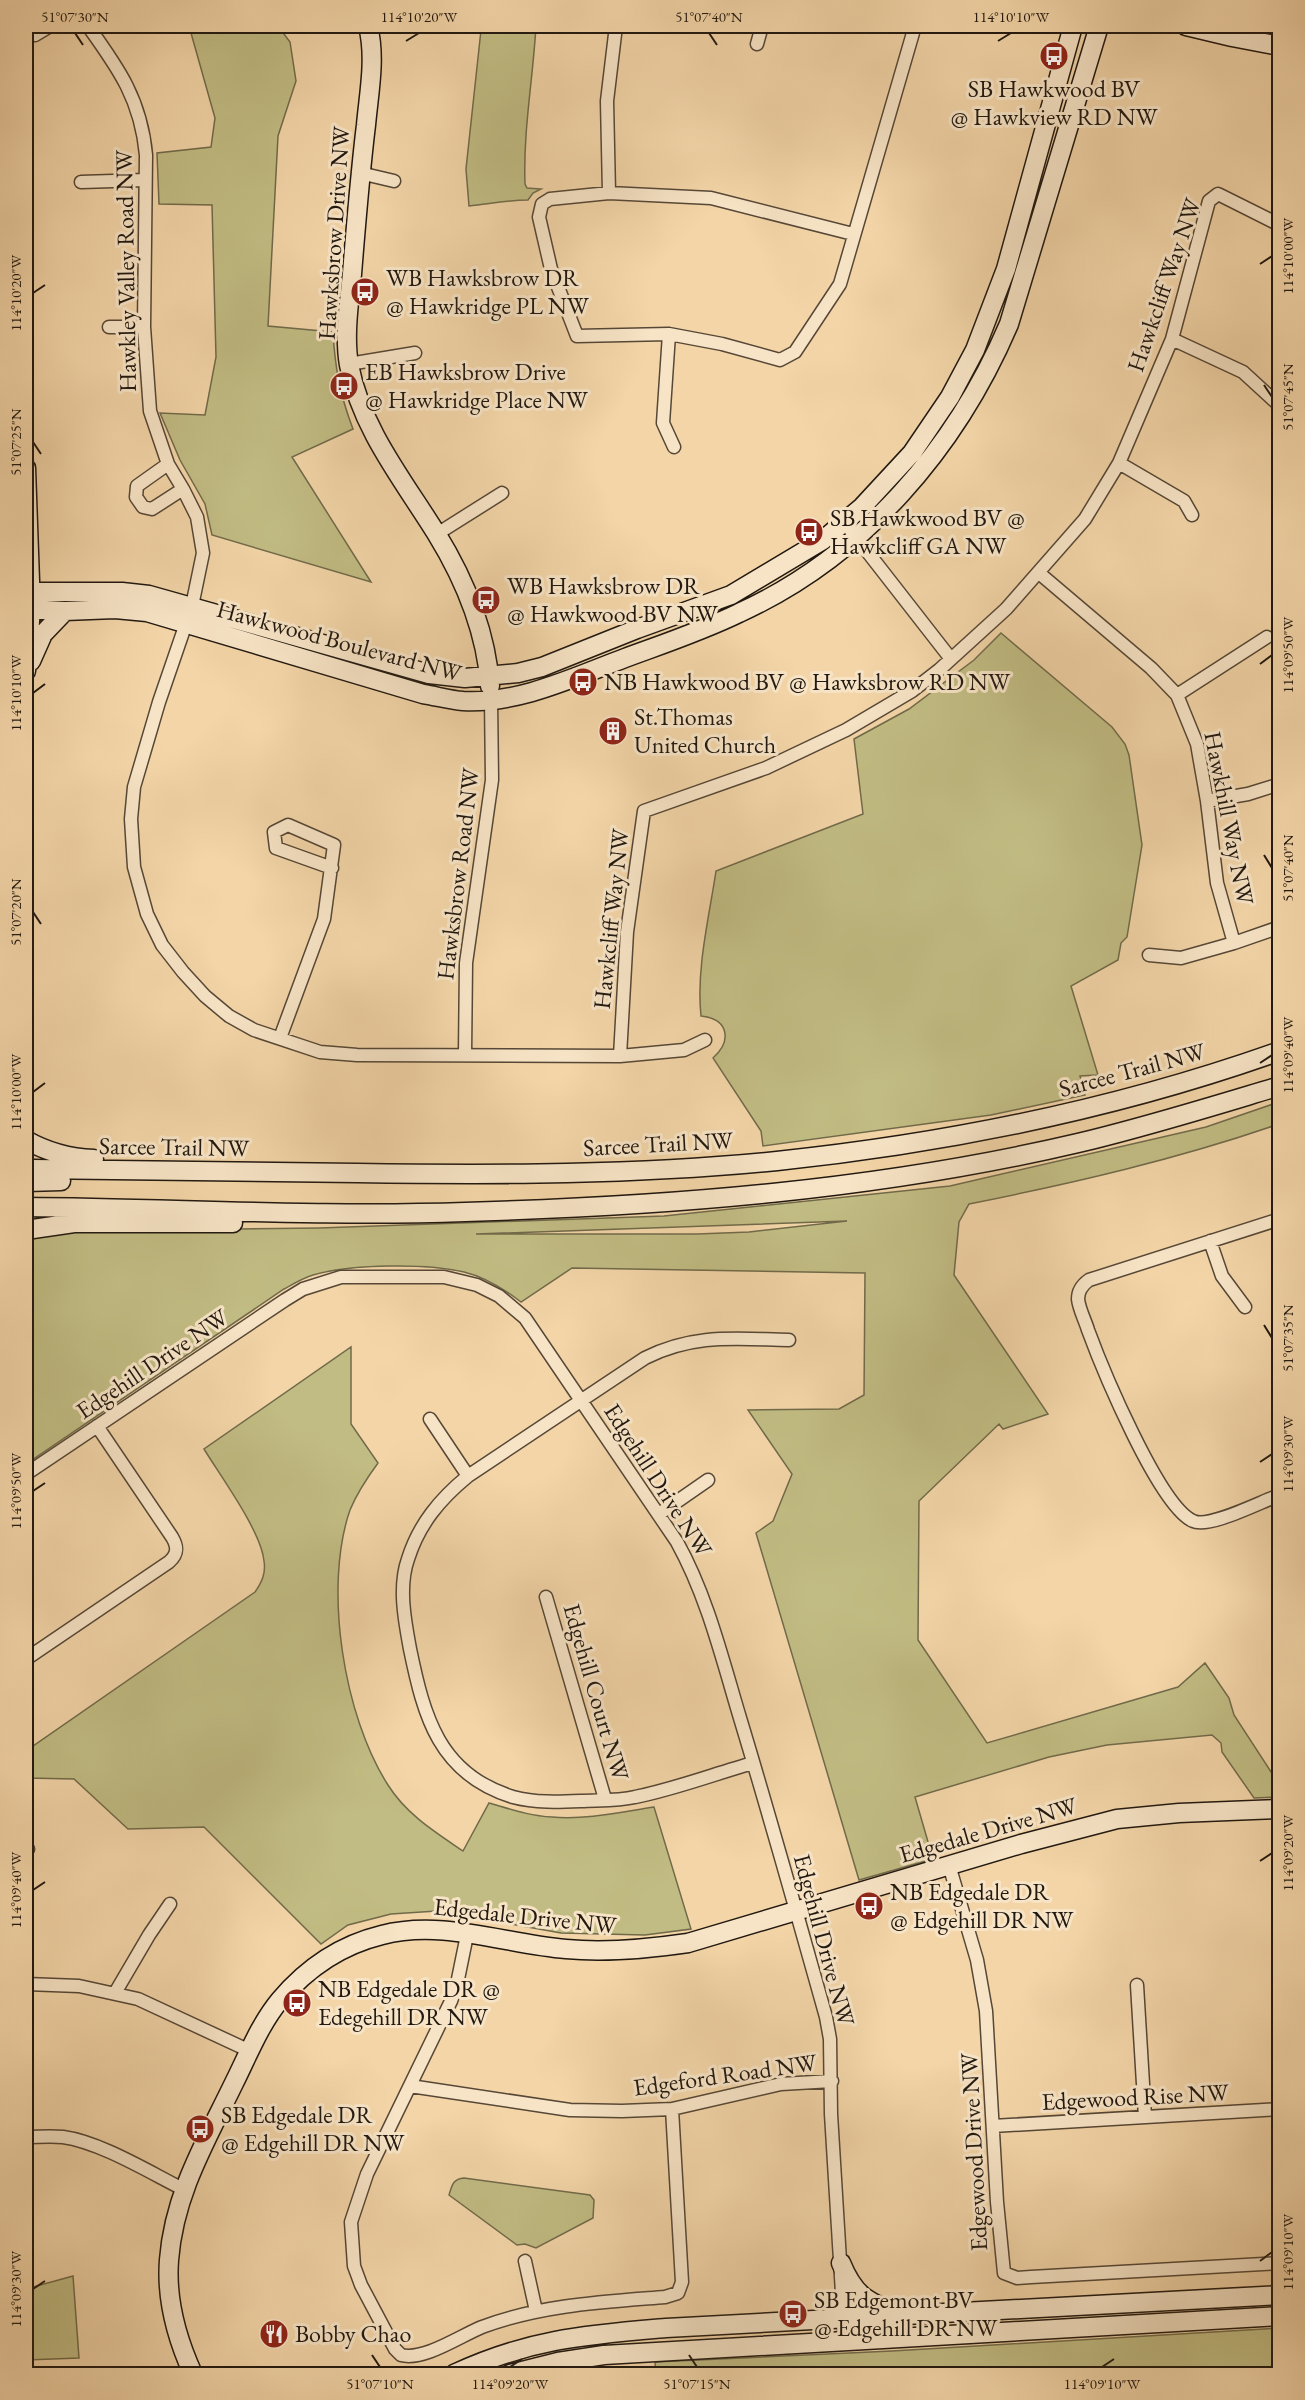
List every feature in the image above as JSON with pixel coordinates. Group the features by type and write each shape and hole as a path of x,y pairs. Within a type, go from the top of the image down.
{"street":[{"path":"26,33 35,35 50,26"},
{"name":"Hawkley Valley Road NW","path":"88,26 116,64 135,99 144,134 144,327 150,411 168,464 197,517 203,554 192,606 185,625"},
{"name":"Hawksbrow Drive NW","path":"368,26 372,64 348,320 349,364 360,403 383,451 437,534 460,575 472,603 484,639 491,699"},
{"path":"609,193 607,101 616,26"},
{"path":"757,44 762,26"},
{"path":"853,234 711,198 609,193 550,199 542,204 538,217 551,269 577,336 669,334 722,344 780,360 795,352 840,284 915,26"},
{"name":"Hawkwood Boulevard NW","path":"28,601 122,592 149,595 429,674 465,678 542,667 637,629 731,596 789,562 844,523 912,453 950,397 975,350 1006,269 1073,26"},
{"name":"Hawkwood Boulevard NW","path":"28,601 65,611 115,609 147,612 423,694 464,700 491,699 545,688 741,613 782,590 857,539 926,465 968,406 993,361 1009,324 1099,26"},
{"path":"1186,26 1232,38 1280,46"},
{"path":"1237,26 1280,46"},
{"path":"360,173 394,181"},
{"path":"81,182 145,180"},
{"name":"Hawkcliff Way NW","path":"620,1056 627,932 644,811 766,768 846,730 912,691 1006,609 1085,519 1119,463 1172,339 1209,201 1218,194 1280,225"},
{"path":"1006,269 1023,275"},
{"path":"109,327 144,327"},
{"path":"669,334 663,423 674,447"},
{"path":"1172,339 1243,372 1280,406"},
{"path":"349,364 416,353"},
{"path":"1119,463 1184,501 1192,515"},
{"path":"168,464 137,486 136,497 143,507 152,509 183,489"},
{"path":"26,468 28,601 26,671"},
{"path":"437,534 502,493"},
{"path":"844,523 951,659"},
{"name":"Hawkhill Way NW","path":"1039,573 1151,668 1177,695 1197,744 1217,883 1234,943 1280,927"},
{"path":"26,676 43,634 65,611"},
{"path":"185,625 134,787 131,819 134,867 147,914 162,945 205,996 229,1016 255,1030 320,1052 357,1055 620,1056 684,1050 705,1040"},
{"path":"1177,695 1267,637"},
{"name":"Hawksbrow Road NW","path":"465,1054 466,963 492,780 491,699"},
{"path":"1207,801 1248,794 1280,784"},
{"path":"280,1038 324,919 332,868 334,845 288,825 274,832 276,849 332,868"},
{"path":"1149,955 1181,958 1234,943"},
{"name":"Sarcee Trail NW","path":"26,1169 440,1174 635,1170 774,1161 1001,1128 1094,1107 1237,1066 1280,1051"},
{"path":"26,1207 318,1213 462,1212 596,1207 816,1188 944,1169 1076,1144 1176,1118 1280,1086"},
{"path":"26,1140 55,1153 76,1158 141,1162 276,1163 304,1173"},
{"path":"26,1182 104,1179 134,1171"},
{"path":"26,1230 74,1223 167,1224 289,1221 318,1213"},
{"path":"1280,1219 1089,1280 1079,1292 1079,1303 1098,1359 1125,1418 1158,1478 1187,1518 1196,1523 1204,1523 1280,1494"},
{"path":"1210,1241 1222,1276 1245,1307"},
{"name":"Edgehill Drive NW","path":"26,1474 303,1289 341,1277 444,1277 477,1285 499,1296 525,1318 658,1514 692,1569 700,1590 753,1763 826,2017 832,2081 831,2114 845,2342"},
{"path":"753,1763 634,1798 537,1802 500,1792 476,1779 456,1762 439,1741 421,1701 405,1622 406,1562 417,1535 430,1513 448,1492 468,1476 645,1358 682,1343 699,1339 789,1340"},
{"path":"430,1419 468,1476"},
{"path":"26,1659 169,1562 177,1552 177,1546 172,1537 97,1426"},
{"path":"658,1514 708,1480"},
{"name":"Edgehill Court NW","path":"546,1597 605,1799"},
{"name":"Edgedale Drive NW","path":"193,2374 176,2330 168,2262 183,2189 261,2026 300,1979 324,1960 352,1945 411,1929 437,1930 565,1949 626,1950 688,1943 949,1865 1118,1820 1179,1813 1280,1809"},
{"name":"Edgewood Drive NW","path":"949,1865 982,1984 1004,2273 1009,2276 1031,2277 1280,2263"},
{"path":"116,1993 149,1935 170,1904"},
{"path":"466,1935 457,1984 451,2001 367,2174 351,2222 354,2266 361,2285 373,2311 395,2349 401,2355 413,2357 467,2333 536,2311 573,2304 665,2297 678,2293 682,2282 672,2109"},
{"path":"26,1984 79,1986 138,1999 250,2051"},
{"path":"1137,1985 1145,2117"},
{"name":"Edgeford Road NW","path":"410,2086 570,2110 672,2109 781,2084 832,2081"},
{"name":"Edgewood Rise NW","path":"993,2126 1280,2109"},
{"path":"26,2137 64,2137 79,2141 183,2189"},
{"path":"525,2261 536,2311"},
{"path":"841,2263 857,2293 873,2304 901,2316"},
{"path":"454,2374 508,2352 574,2336 666,2328 1280,2295"},
{"path":"510,2374 558,2362 604,2355 1280,2316"}],"shaded area":[{"path":"189,26 278,26 290,42 296,81 278,136 268,326 333,332 339,381 353,429 292,457 371,582 212,535 205,504 180,460 160,413 205,415 216,357 212,205 159,204 157,153 211,147 215,118"},
{"path":"479,26 536,26 527,125 525,184 527,188 541,189 533,193 528,200 469,206 466,169 481,30"},
{"path":"1001,633 1112,727 1125,744 1129,755 1142,845 1127,937 1121,943 1118,960 1071,986 1098,1075 1080,1076 1085,1095 991,1115 763,1146 761,1131 713,1058 723,1045 725,1032 717,1021 701,1016 700,980 716,871 863,814 854,739 909,709 974,660"},
{"path":"1279,1102 1279,1124 1241,1137 1126,1169 969,1204 959,1222 954,1275 1048,1414 1003,1429 999,1424 919,1501 918,1640 987,1743 1178,1687 1205,1663 1229,1698 1234,1715 1279,1784 1279,1797 1254,1798 1222,1752 1221,1743 1212,1735 1107,1745 1049,1757 915,1797 933,1859 859,1880 756,1533 773,1521 792,1474 748,1410 839,1409 864,1395 865,1273 572,1268 521,1302 487,1280 448,1269 388,1266 329,1271 309,1276 284,1289 26,1464 26,1236 90,1231 319,1228 664,1216 950,1186 1206,1127","holes":["847,1221 749,1232 697,1234 476,1234"]},
{"path":"351,1347 351,1424 378,1463 362,1486 350,1510 342,1541 338,1576 342,1651 360,1724 373,1757 388,1785 412,1814 463,1851 489,1803 528,1814 565,1818 654,1807 691,1929 645,1935 561,1933 437,1911 391,1914 348,1925 321,1944 204,1827 128,1829 74,1779 26,1778 26,1751 255,1592 264,1573 261,1549 248,1520 204,1449"},
{"path":"464,2178 590,2195 594,2200 593,2218 536,2248 525,2244 517,2245 449,2195 455,2181"},
{"path":"73,2276 79,2358 26,2360 26,2289"},
{"path":"1279,2328 1279,2374 656,2374 655,2362 892,2351"}],"place":[{"name":"SB Hawkwood BV @ Hawkview RD NW","path":"1054,56"},
{"name":"WB Hawksbrow DR @ Hawkridge PL NW","path":"365,292"},
{"name":"EB Hawksbrow Drive @ Hawkridge Place NW","path":"344,386"},
{"name":"SB Hawkwood BV @ Hawkcliff GA NW","path":"809,532"},
{"name":"WB Hawksbrow DR @ Hawkwood BV NW","path":"486,600"},
{"name":"NB Hawkwood BV @ Hawksbrow RD NW","path":"583,682"},
{"name":"St.Thomas United Church","path":"613,731"},
{"name":"NB Edgedale DR @ Edgehill DR NW","path":"869,1906"},
{"name":"NB Edgedale DR @ Edegehill DR NW","path":"297,2003"},
{"name":"SB Edgedale DR @ Edgehill DR NW","path":"200,2129"},
{"name":"SB Edgemont BV @ Edgehill DR NW","path":"793,2314"},
{"name":"Bobby Chao","path":"274,2334"}]}
